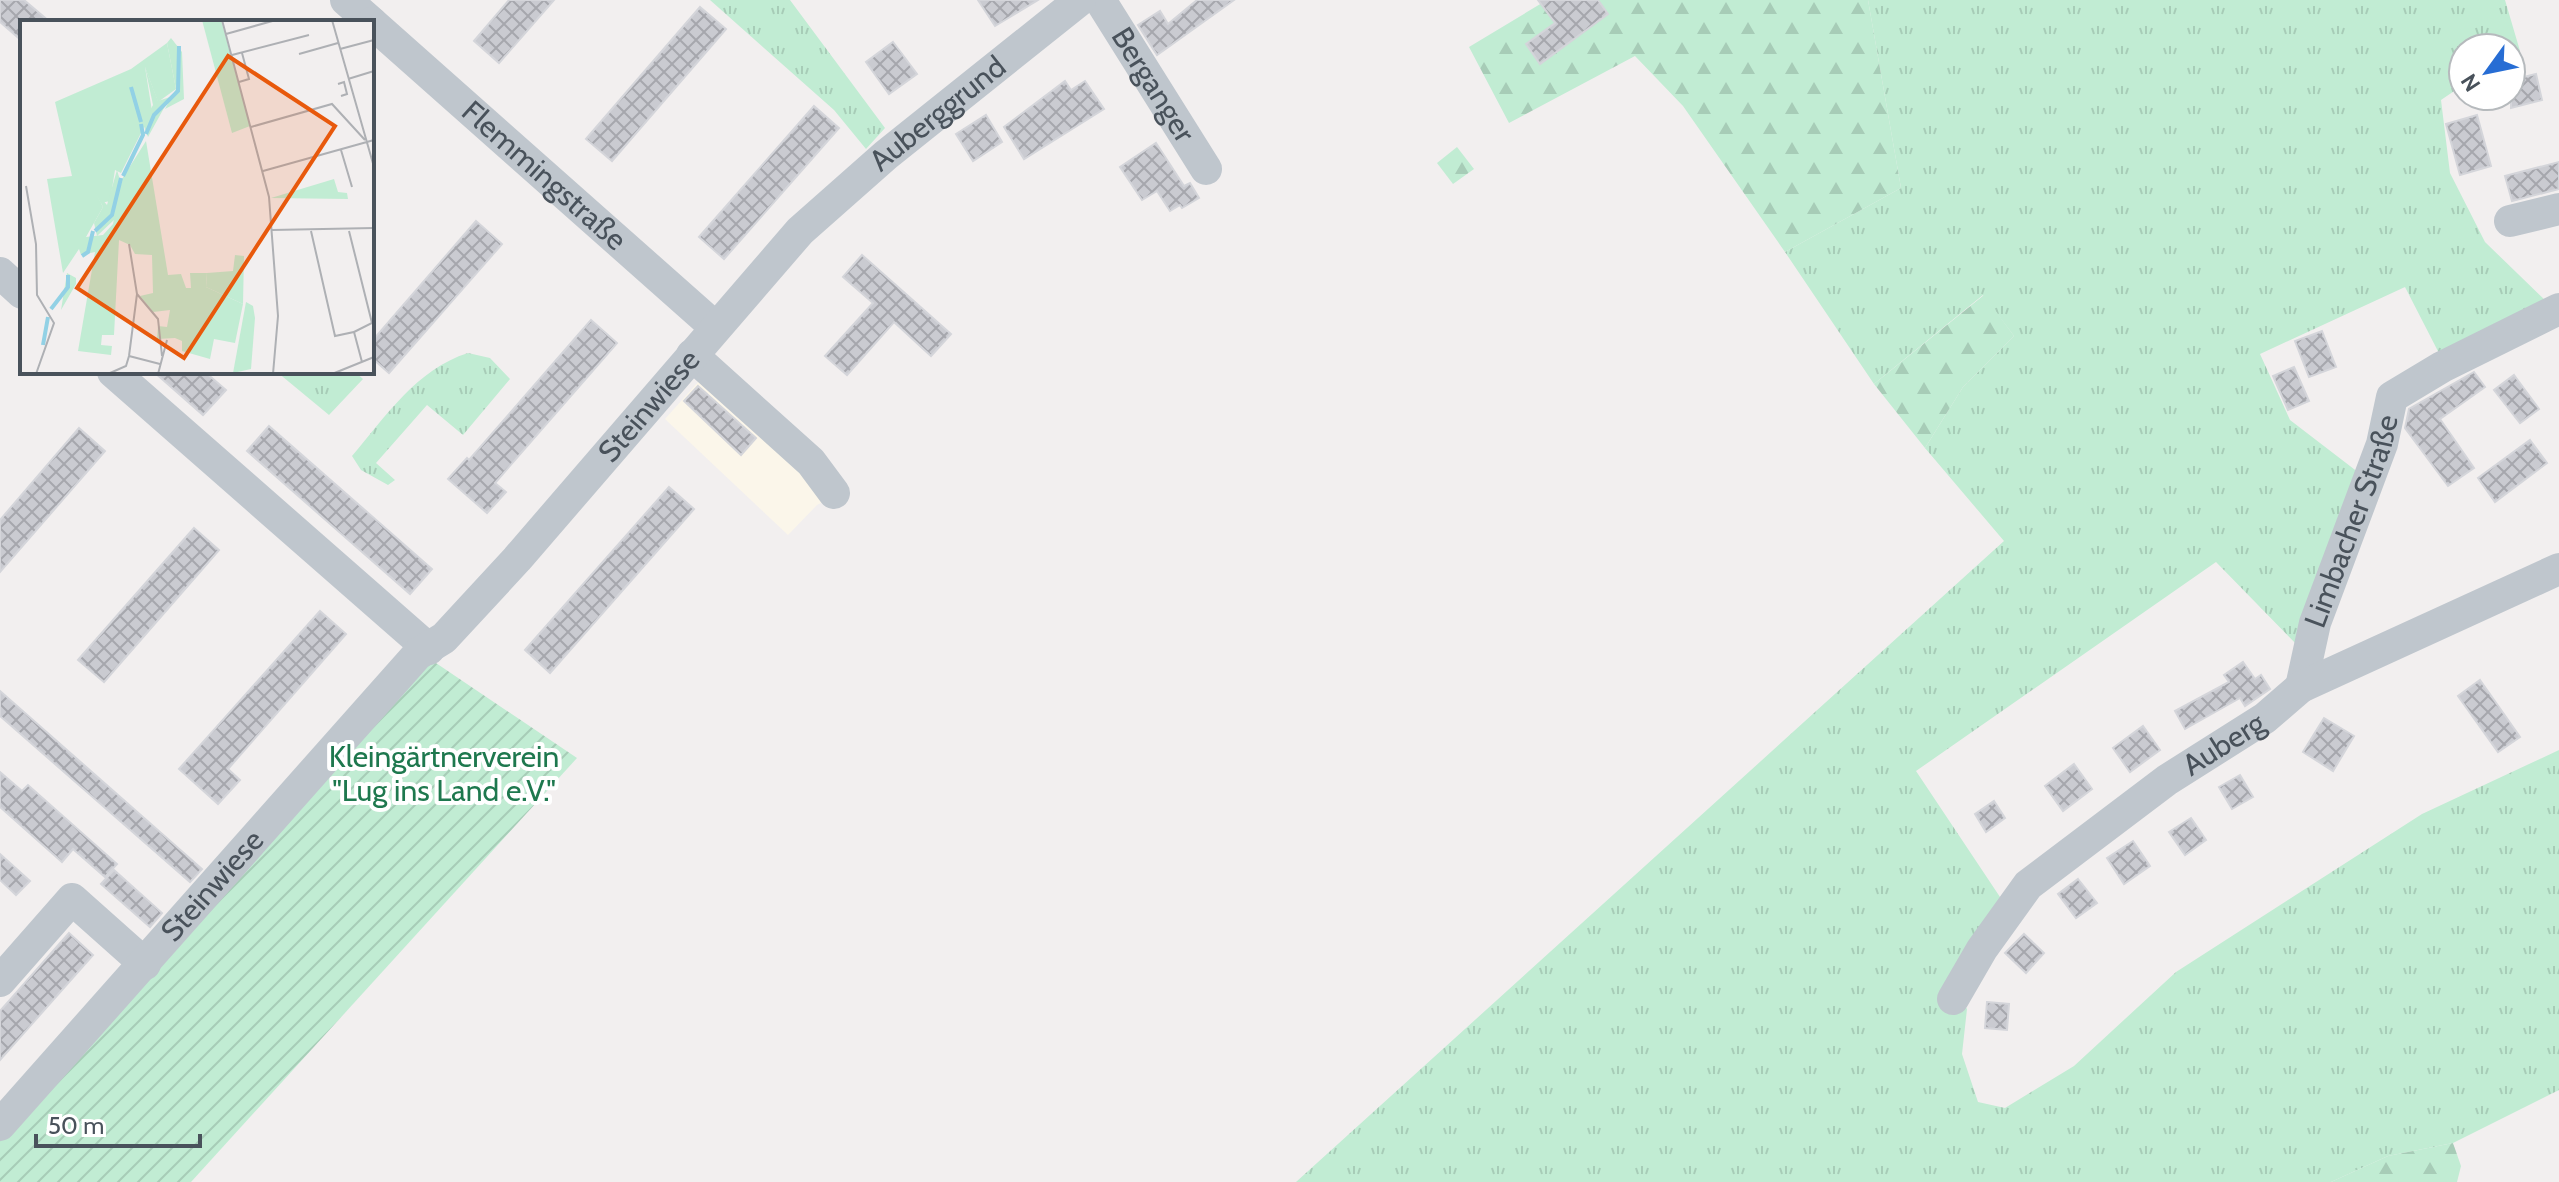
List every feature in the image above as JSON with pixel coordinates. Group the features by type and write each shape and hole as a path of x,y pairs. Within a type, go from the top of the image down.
{"street":[{"name":"Flemmingstraße","path":"346,0 370,20"},
{"name":"Auberggrund","path":"800,231 886,155 1080,0"},
{"name":"Berganger","path":"1100,0 1206,169"},
{"name":"Flemmingstraße","path":"374,24 715,327"},
{"path":"2510,221 2559,209"},
{"name":"Steinwiese","path":"0,1125 418,654 444,638 517,559 800,231"},
{"path":"0,273 20,291"},
{"name":"Limbacher Straße","path":"2301,687 2315,623 2382,444 2392,397 2442,367 2559,309"},
{"path":"692,355 811,462 834,493"},
{"path":"115,374 429,649"},
{"name":"Auberg","path":"1953,999 1982,949 2028,885 2167,780 2265,718 2301,687 2559,569"},
{"path":"0,981 72,899 145,964"}],"shaded area":[{"path":"708,371 832,497 817,505 788,535 665,419"}],"green space":[{"path":"710,0 790,0 885,128 866,149 834,110"},
{"path":"1547,0 1868,0 1901,188 1785,252 1683,106 1635,56 1509,123 1469,47"},
{"path":"1868,0 2505,0 2514,32 2447,32 2447,96 2441,100 2450,173 2485,242 2551,306 2443,361 2405,287 2260,354 2290,420 2363,476 2302,650 2216,562 1916,771 2004,903 1953,987 1967,1009 1962,1054 1978,1102 2005,1108 2074,1066 2176,972 2422,814 2559,750 2559,1090 2453,1143 2388,1156 2331,1182 1296,1182 2004,541 1925,448 1963,387 2014,336 1983,295 1874,384 1785,252 1901,188"},
{"path":"1457,147 1474,169 1453,184 1437,163"},
{"path":"1984,295 2014,336 1963,387 1925,448 1874,384"},
{"path":"468,353 490,358 510,379 463,435 427,405 376,463 395,480 388,485 361,470 352,456 390,410 433,370"},
{"path":"279,374 357,374 363,379 329,415"},
{"name":"Kleingärtnerverein \"Lug ins Land e.V.\"","path":"430,659 577,758 191,1182 0,1182 0,1139"},
{"path":"2453,1143 2461,1166 2457,1182 2331,1182 2388,1156"}],"building":[{"path":"0,0 24,0 48,20 20,20 20,39 0,22"},
{"path":"509,0 554,0 499,63 474,41"},
{"path":"978,0 1038,0 995,26"},
{"path":"1197,0 1234,0 1157,55 1138,25 1160,11 1168,24"},
{"path":"1538,0 1598,0 1608,14 1540,64 1526,44 1555,23"},
{"path":"700,7 726,29 612,161 586,139"},
{"path":"893,42 917,74 889,94 866,62"},
{"path":"2536,74 2542,100 2527,104 2527,76"},
{"path":"1065,81 1071,90 1085,81 1104,109 1024,159 1004,127"},
{"path":"814,106 839,128 724,259 699,237"},
{"path":"986,115 1002,142 973,161 956,134"},
{"path":"2477,115 2491,166 2460,175 2446,124"},
{"path":"1156,143 1184,186 1190,183 1199,198 1182,208 1180,205 1170,211 1157,191 1142,200 1120,167"},
{"path":"2559,162 2559,189 2512,201 2505,176"},
{"path":"476,221 502,244 389,373 374,360 374,339"},
{"path":"862,255 951,334 931,356 894,322 847,375 825,356 873,303 843,277"},
{"path":"591,320 617,343 495,483 506,492 487,513 448,479 467,458 469,460"},
{"path":"2322,331 2336,367 2309,377 2295,341"},
{"path":"2294,367 2309,401 2288,410 2273,376"},
{"path":"2474,372 2485,387 2440,419 2474,468 2448,486 2405,428 2409,409"},
{"path":"156,374 207,374 226,390 203,415"},
{"path":"2514,375 2539,409 2520,423 2494,390"},
{"path":"698,386 756,438 741,455 684,401"},
{"path":"269,426 432,569 410,594 247,451"},
{"path":"79,428 105,451 0,572 0,520"},
{"path":"2530,440 2547,463 2495,502 2478,478"},
{"path":"669,487 694,509 550,673 525,650"},
{"path":"194,528 219,550 104,682 78,660"},
{"path":"320,611 346,634 228,769 240,780 218,804 179,769"},
{"path":"2243,662 2255,679 2261,675 2270,689 2245,706 2240,698 2185,729 2175,711 2229,682 2224,675"},
{"path":"2480,680 2520,737 2498,752 2458,696"},
{"path":"0,691 202,869 190,882 0,716"},
{"path":"2324,718 2354,736 2333,771 2303,752"},
{"path":"2143,726 2160,750 2130,772 2113,748"},
{"path":"2074,764 2092,789 2063,811 2045,786"},
{"path":"0,772 22,791 28,785 117,864 105,877 73,849 62,862 0,807"},
{"path":"2240,775 2253,797 2232,809 2219,787"},
{"path":"1994,801 2005,818 1986,832 1975,814"},
{"path":"2191,818 2206,840 2185,855 2169,832"},
{"path":"2133,841 2150,866 2124,884 2107,858"},
{"path":"0,854 30,881 16,895 0,880"},
{"path":"114,870 162,913 150,927 101,884"},
{"path":"2078,879 2097,903 2076,918 2058,894"},
{"path":"69,933 93,955 0,1060 0,1011"},
{"path":"2024,934 2044,953 2026,973 2005,953"},
{"path":"1987,1002 2009,1004 2007,1030 1985,1028"}]}
